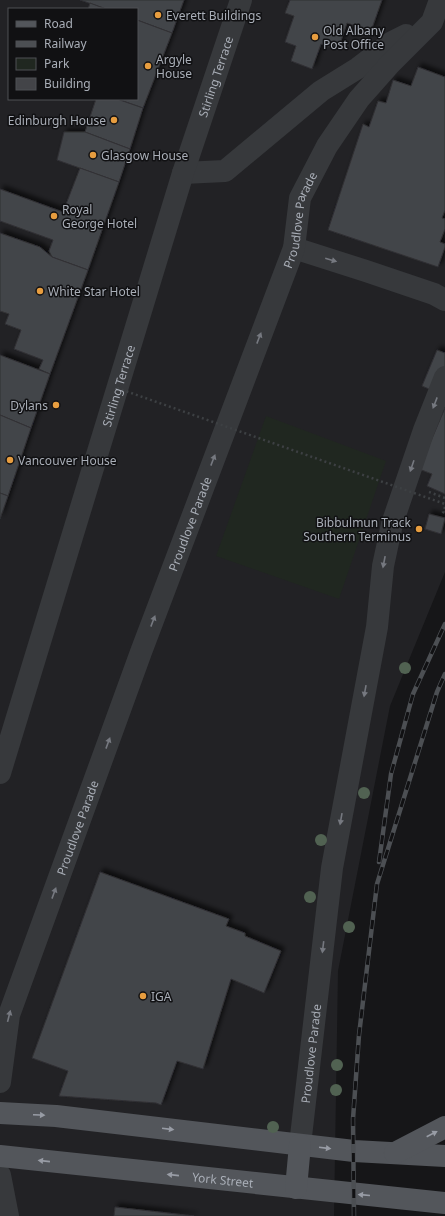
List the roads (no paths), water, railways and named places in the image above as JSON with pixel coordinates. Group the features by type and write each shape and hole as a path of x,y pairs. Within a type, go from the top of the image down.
{"main road":[{"path":"0,1113 56,1116 354,1151 445,1156"},
{"path":"394,1153 445,1127"},
{"path":"296,1188 300,1145"},
{"name":"York Street","path":"0,1156 445,1203"},
{"path":"391,1197 409,1216"}],"street":[{"name":"Stirling Terrace","path":"0,773 183,173 241,0"},
{"name":"Proudlove Parade","path":"0,1082 9,1015 141,652 294,248 300,198 327,146 359,99 390,64 432,22 440,0"},
{"path":"183,173 225,171 321,91 358,68 392,42 432,22"},
{"path":"294,248 366,270 434,294 445,300"},
{"name":"Proudlove Parade","path":"300,1145 332,868 376,627 383,566 392,524 424,430 445,377"},
{"path":"0,1175 8,1216"}],"railway":[{"path":"379,862 391,774 413,694 445,624"},
{"path":"354,1216 353,1119 359,1035 377,884 437,692 445,674"}],"place":[{"name":"Everett Buildings","path":"158,15"},
{"name":"Old Albany Post Office","path":"315,37"},
{"name":"Argyle House","path":"148,66"},
{"name":"Edinburgh House","path":"114,120"},
{"name":"Glasgow House","path":"93,155"},
{"name":"Royal George Hotel","path":"54,216"},
{"name":"White Star Hotel","path":"40,291"},
{"name":"Dylans","path":"56,405"},
{"name":"Vancouver House","path":"10,460"},
{"name":"Bibbulmun Track Southern Terminus","path":"419,529"},
{"name":"IGA","path":"143,996"}]}
